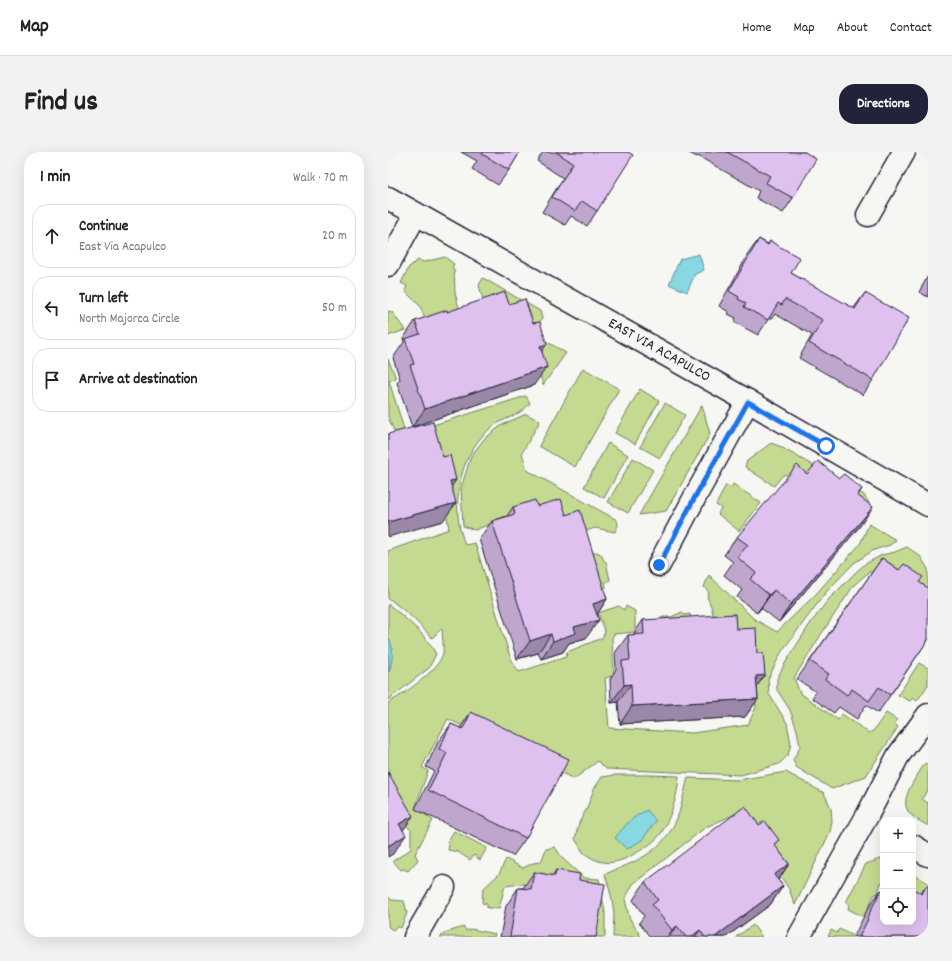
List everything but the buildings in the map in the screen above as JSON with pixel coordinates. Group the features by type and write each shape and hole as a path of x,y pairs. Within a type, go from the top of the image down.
{"street":[{"path":"868,215 904,152"},
{"name":"EAST VIA ACAPULCO","path":"388,198 928,505"},
{"path":"388,265 416,214"},
{"path":"659,565 698,490 748,402"},
{"path":"799,937 875,822 898,756 928,715"},
{"path":"916,848 928,855"},
{"path":"415,937 444,887"}],"green space":[{"path":"445,257 454,264 452,268 454,269 455,293 460,312 427,324 420,306 405,291 407,286 401,283 409,267 418,260 424,262"},
{"path":"483,278 540,311 542,318 534,334 566,353 543,385 533,351 484,304 479,285"},
{"path":"388,311 392,312 405,330 388,336"},
{"path":"388,359 396,378 389,381 404,429 412,435 397,438 388,417"},
{"path":"583,368 619,389 575,467 539,446"},
{"path":"640,389 659,401 635,444 615,433"},
{"path":"526,396 530,403 526,408 492,427 482,436 467,459 458,498 460,529 465,545 475,543 511,660 519,672 566,657 567,652 602,638 605,632 598,613 619,606 624,610 626,606 635,611 635,632 614,634 612,638 614,675 605,678 609,728 692,733 748,725 756,707 751,651 741,628 716,626 707,597 709,592 704,587 709,575 754,619 777,632 816,594 860,544 869,524 896,540 890,545 874,550 854,563 827,591 782,651 768,679 769,694 787,723 791,744 788,755 779,764 741,775 606,769 598,761 574,779 448,719 422,767 428,771 415,808 433,820 415,854 418,860 408,871 403,869 401,870 393,861 411,849 411,830 402,821 388,788 388,703 411,688 435,667 443,653 443,647 442,628 432,638 412,617 388,599 388,551 449,529 439,470 427,427"},
{"path":"665,403 685,415 660,458 640,447"},
{"path":"702,405 710,434 666,511 639,515"},
{"path":"526,414 540,421 522,453 527,470 617,520 618,525 615,532 595,528 577,534 571,519 563,511 523,511 475,530 463,526 461,488 471,456 484,439 502,425"},
{"path":"608,443 628,455 604,498 584,487"},
{"path":"771,443 779,446 864,495 869,503 860,519 807,474 783,475 774,486 745,467 747,461"},
{"path":"633,458 653,470 628,513 608,502"},
{"path":"733,484 761,503 739,531 718,514 721,508 716,505 726,485 731,488"},
{"path":"907,547 920,556 928,569 928,605 883,573 869,572 854,585 794,678 800,693 838,720 842,714 869,733 874,730 886,713 897,720 895,724 898,727 866,776 832,789 796,767 793,760 800,747 797,730 790,710 777,690 777,679 784,665 810,624 828,600 865,564 882,555"},
{"path":"597,552 602,555 606,562 610,580 605,583 606,588 592,591 582,556"},
{"path":"388,604 421,633 432,646 436,654 429,668 388,700"},
{"path":"682,612 684,615 690,614 693,628 662,623 662,617 671,617"},
{"path":"919,663 928,668 928,685 917,701 913,698 910,701 898,695"},
{"path":"925,763 928,765 928,789 922,799 928,803 928,826 917,820 916,817 912,816 906,806 908,793"},
{"path":"786,772 824,793 831,808 832,821 830,832 795,905 789,889 772,864 742,811 706,827 633,884 625,899 629,917 641,937 613,937 614,912 605,874 645,856 654,850 669,834 681,807 688,778 738,780"},
{"path":"616,775 679,776 674,805 660,835 647,847 625,859 608,863 588,856 575,839 579,823 594,789 602,777"},
{"path":"454,831 487,848 480,860 474,855 470,860 458,852 448,850 449,845 447,842"},
{"path":"555,847 563,859 584,878 599,879 605,912 605,937 595,937 534,885 521,884 505,886 499,908 487,908 487,904 482,903 483,889 499,874 506,859 523,868 533,863 541,862 546,849"},
{"path":"880,859 880,886 878,893 874,895 864,917 848,909 849,904 846,902 866,864"},
{"path":"916,876 928,883 928,908 916,902"},
{"path":"388,896 391,900 404,901 407,913 401,928 397,926 393,930 388,927"},
{"path":"753,925 762,937 736,937"},
{"path":"464,927 466,931 471,929 495,934 494,937 440,937 447,932"},
{"path":"839,929 854,937 828,937 831,930 837,933"}],"water":[{"path":"699,254 704,270 695,274 687,292 669,284 680,259"},
{"path":"388,636 392,654 389,672"},
{"path":"647,810 656,821 642,840 627,849 615,838 629,822"}],"route":[{"path":"659,565 716,458 748,402 826,446"}]}
